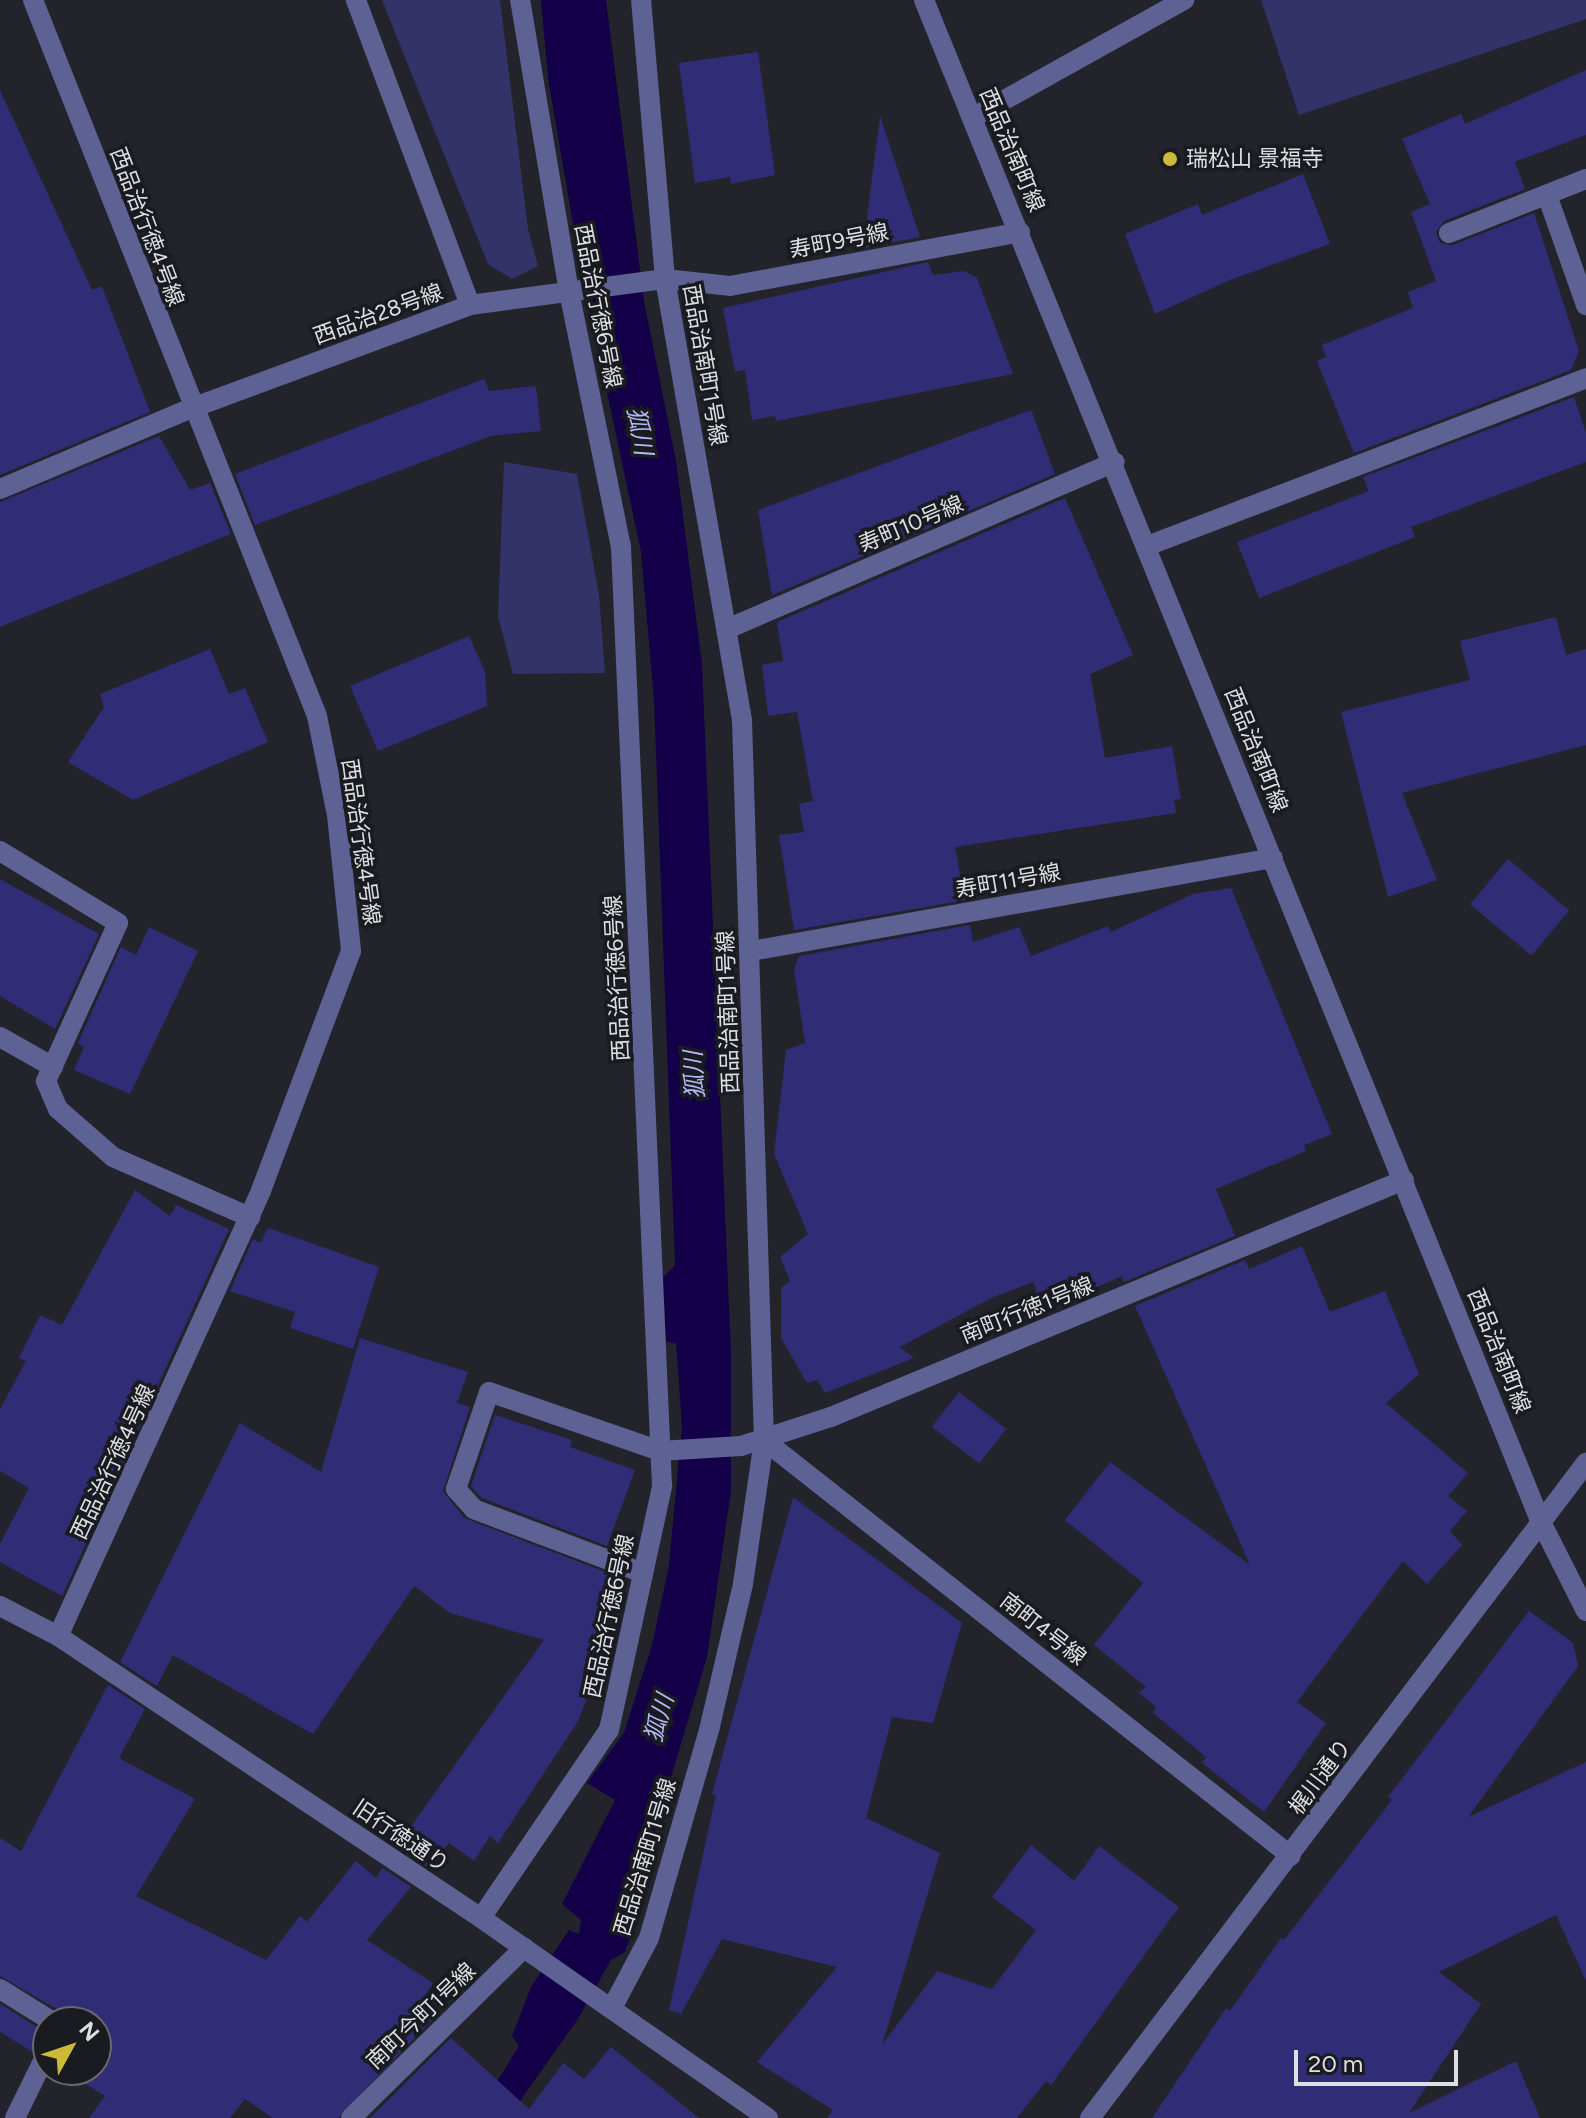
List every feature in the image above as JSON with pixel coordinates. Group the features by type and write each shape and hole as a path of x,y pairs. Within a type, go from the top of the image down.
{"street":[{"name":"西品治行徳4号線","path":"33,0 192,408 317,716 337,815 351,951 250,1217 58,1636"},
{"name":"西品治28号線","path":"0,489 192,408 470,305 356,0"},
{"name":"西品治行徳6号線","path":"481,1918 609,1730 662,1486 621,547 569,292 520,0"},
{"name":"西品治南町1号線","path":"612,2008 649,1938 710,1726 743,1584 764,1440 742,720 665,279 641,0"},
{"name":"西品治南町線","path":"924,0 1115,462 1540,1520 1586,1611"},
{"path":"972,118 1184,0"},
{"path":"1449,233 1586,179"},
{"path":"1547,195 1586,305"},
{"name":"寿町9号線","path":"470,305 665,279 730,286 1020,232"},
{"path":"1147,546 1586,378"},
{"name":"寿町10号線","path":"727,629 1115,462"},
{"path":"0,851 118,923 46,1081 58,1109 113,1157 250,1217"},
{"name":"寿町11号線","path":"751,951 1273,858"},
{"path":"0,1037 53,1067"},
{"name":"南町行徳1号線","path":"660,1451 764,1440 1404,1180"},
{"path":"643,1573 474,1509 456,1489 489,1392 660,1451"},
{"name":"南町4号線","path":"764,1440 1291,1856"},
{"name":"梶川通り","path":"1090,2118 1586,1463"},
{"name":"旧行徳通り","path":"0,1606 58,1636 481,1918 768,2118"},
{"name":"南町今町1号線","path":"351,2118 524,1948"},
{"path":"0,1989 32,2009"},
{"path":"15,2118 32,2083"}],"shaded area":[{"path":"382,0 500,0 528,229 538,266 512,279 488,264"},
{"path":"1261,0 1586,0 1586,19 1299,115"},
{"path":"504,462 577,474 599,595 605,673 513,674 498,616"}],"water":[{"name":"狐川","path":"541,0 606,0 644,301 676,461 702,664 731,1354 731,1491 707,1657 625,1931 631,1936 625,1952 611,1960 578,2019 508,2118 474,2118 519,2046 512,2036 531,1987 569,1930 579,1934 581,1920 562,1904 615,1800 587,1783 624,1733 652,1645 669,1565 682,1426 676,1344 666,1341 663,1278 675,1265 654,700 641,552 581,270 548,78"}],"building":[{"path":"758,52 775,175 731,184 730,177 695,183 679,63"},
{"path":"1586,70 1586,135 1515,162 1525,189 1444,221 1436,232 1440,243 1453,245 1534,213 1579,351 1571,370 1354,453 1317,361 1326,357 1322,345 1413,308 1408,292 1436,281 1411,212 1430,204 1402,139 1461,114 1465,124"},
{"path":"0,90 92,290 102,286 150,412 0,475"},
{"path":"880,116 920,237 863,248"},
{"path":"1303,174 1330,244 1230,280 1155,314 1125,234 1198,204 1202,215"},
{"path":"928,262 933,275 964,271 977,278 1013,374 776,421 775,416 752,420 745,370 735,372 723,308"},
{"path":"484,379 489,391 536,386 541,431 491,436 255,525 235,474"},
{"path":"1574,397 1586,433 1586,462 1411,527 1415,537 1259,598 1237,542 1369,491 1363,477"},
{"path":"1031,410 1055,474 772,595 758,510"},
{"path":"159,436 190,490 210,483 231,534 0,627 0,502"},
{"path":"1065,498 1133,655 1090,674 1105,758 1172,746 1181,799 1174,800 1176,813 955,847 965,900 794,930 779,835 804,832 799,804 813,801 797,712 768,716 762,665 783,661 777,622"},
{"path":"1556,617 1566,655 1586,649 1586,745 1402,793 1437,880 1388,897 1341,712 1470,680 1460,641"},
{"path":"469,636 485,672 487,706 378,751 350,686"},
{"path":"210,649 229,694 245,688 268,742 133,800 68,762 104,707 100,694"},
{"path":"1508,859 1569,910 1531,956 1470,904"},
{"path":"0,879 99,934 55,1029 0,996"},
{"path":"1231,888 1332,1134 1304,1145 1306,1151 1216,1189 1235,1236 1124,1282 1122,1276 1010,1325 1037,1290 1033,1282 991,1298 900,1347 914,1358 825,1393 817,1380 807,1383 781,1338 781,1288 790,1281 780,1257 808,1234 774,1154 786,1050 805,1043 794,970 799,956 970,925 973,942 1019,927 1031,956 1108,926 1111,932 1193,894"},
{"path":"149,927 198,951 130,1094 74,1070 84,1047 78,1043 121,947 136,955"},
{"path":"135,1190 170,1216 176,1205 229,1229 62,1596 0,1562 0,1544 29,1488 0,1471 0,1409 26,1361 19,1358 40,1315 62,1325"},
{"path":"268,1228 379,1267 353,1349 290,1328 295,1312 230,1291 253,1239 260,1243"},
{"path":"1302,1246 1330,1312 1385,1291 1419,1374 1386,1403 1468,1473 1448,1496 1467,1511 1450,1531 1462,1545 1427,1584 1403,1561 1297,1702 1326,1723 1264,1812 1202,1763 1206,1757 1153,1713 1156,1707 1139,1693 1146,1687 1094,1645 1143,1583 1065,1520 1110,1462 1250,1565 1135,1306 1245,1260 1249,1269"},
{"path":"360,1338 468,1372 457,1403 470,1407 443,1491 464,1518 621,1578 594,1639 608,1644 578,1721 498,1843 490,1836 474,1861 449,1843 428,1867 397,1846 544,1640 450,1613 414,1586 313,1734 173,1655 157,1686 120,1662 240,1423 321,1472"},
{"path":"959,1392 1006,1429 979,1464 932,1427"},
{"path":"495,1415 572,1440 570,1447 635,1470 607,1546 482,1498 471,1486"},
{"path":"793,1497 962,1623 933,1723 892,1717 866,1818 940,1853 882,2045 937,1971 992,1989 1036,1930 992,1897 1031,1845 1074,1881 1099,1846 1179,1907 1051,2085 1046,2081 1017,2118 827,2118 833,2110 757,2062 837,1967 722,1939 681,2014 669,2010 716,1795 712,1794"},
{"path":"1529,1611 1573,1643 1578,1666 1468,1817 1586,1762 1586,1981 1556,1915 1439,1972 1481,2004 1409,2113 1516,2061 1540,2118 1152,2118 1226,2008 1230,2011 1281,1938 1284,1940 1392,1800 1388,1797"},
{"path":"108,1685 145,1709 119,1758 195,1799 136,1896 266,1960 300,1916 307,1922 356,1861 376,1878 382,1868 411,1887 367,1940 433,1983 418,2007 432,2020 338,2118 273,2118 245,2099 230,2118 89,2118 105,2096 88,2086 112,2086 112,2006 51,2006 0,1976 0,1838 21,1851"},
{"path":"0,2004 32,2024 32,2051 0,2032"},
{"path":"451,2038 529,2109 563,2063 584,2079 611,2047 699,2118 370,2118"}],"place":[{"name":"瑞松山 景福寺","path":"1170,159"}]}
